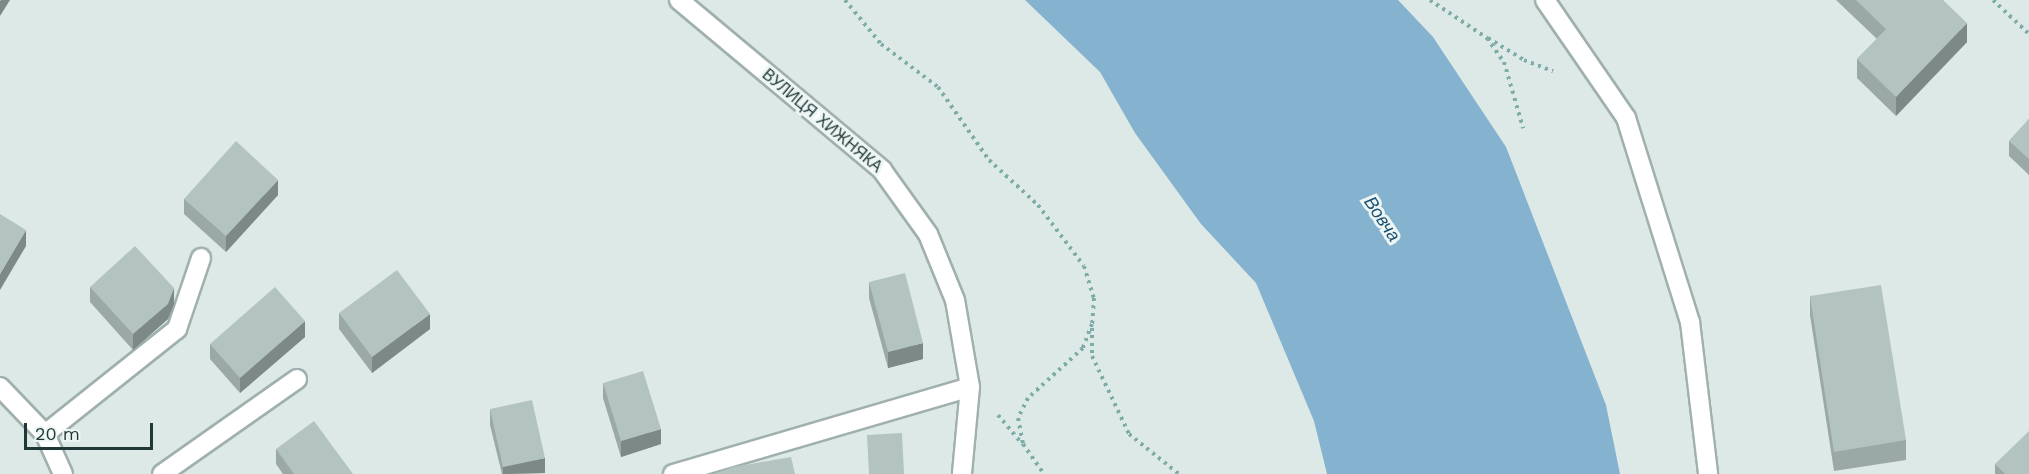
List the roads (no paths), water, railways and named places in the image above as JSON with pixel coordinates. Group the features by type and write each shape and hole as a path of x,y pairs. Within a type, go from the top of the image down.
{"street":[{"name":"ВУЛИЦЯ ХИЖНЯКА","path":"679,0 882,170 928,234 955,300 970,387 962,474"},
{"path":"1545,0 1626,118 1683,293 1708,474"},
{"path":"45,434 177,329 201,258"},
{"path":"162,474 297,379"},
{"path":"0,387 45,434 63,474"},
{"path":"673,474 970,387"}],"water":[{"name":"Вовча","path":"1025,0 1398,0 1433,37 1506,147 1606,405 1620,474 1327,474 1314,421 1256,283 1201,224 1135,133 1100,72"}]}
